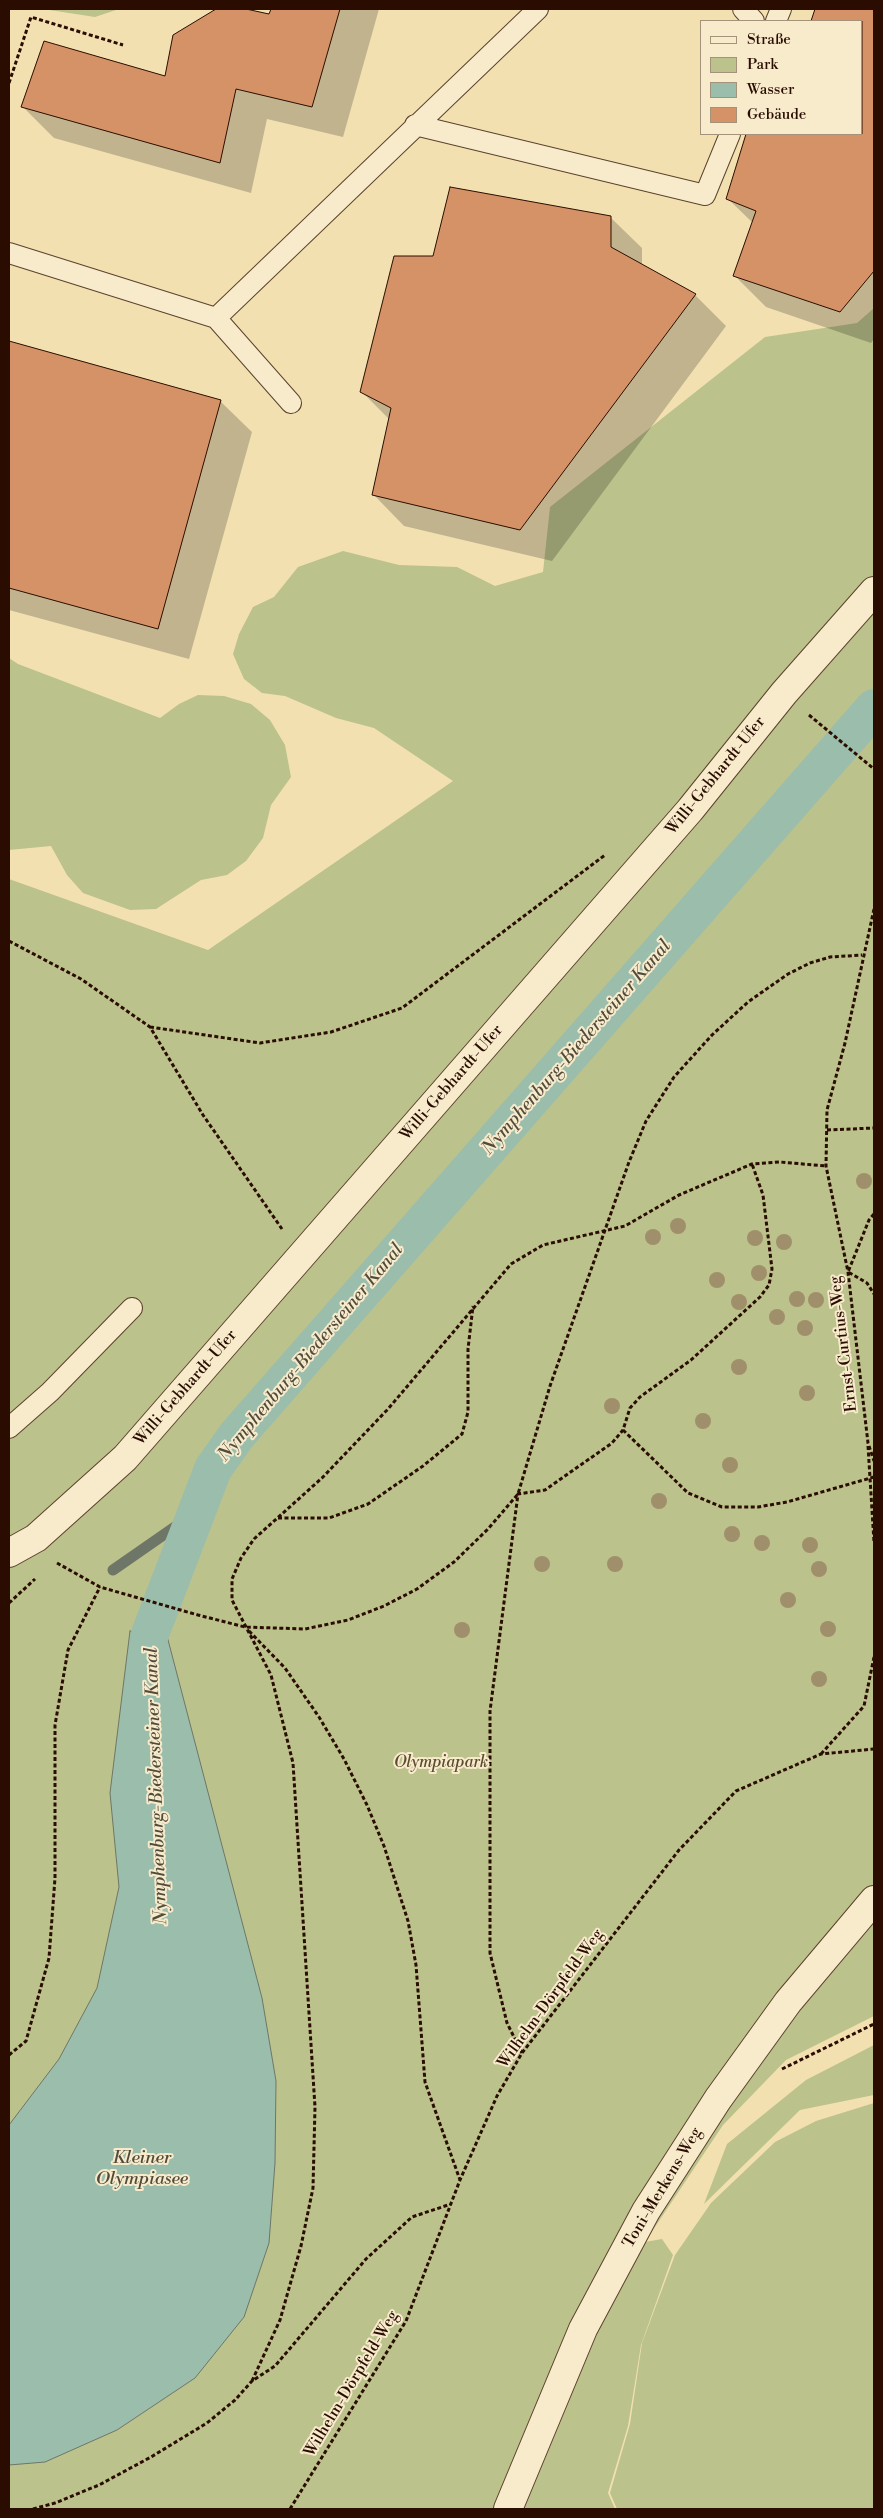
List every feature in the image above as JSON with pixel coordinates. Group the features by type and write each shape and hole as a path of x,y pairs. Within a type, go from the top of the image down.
{"street":[{"name":"Willi-Gebhardt-Ufer","path":"9,1554 36,1538 125,1458 690,810 784,693 874,591"},
{"name":"Toni-Merkens-Weg","path":"508,2509 583,2329 646,2211 718,2100 788,2002 874,1900"}],"lane":[{"path":"216,318 538,9"},
{"path":"743,9 753,20"},
{"path":"415,125 705,195 730,135"},
{"path":"9,253 216,318 291,403"},
{"path":"9,1428 50,1392 132,1308"}],"path":[{"path":"9,83 31,17 123,45"},
{"path":"816,720 874,769"},
{"path":"150,1027 260,1043 332,1032 402,1008 606,854"},
{"name":"Ernst-Curtius-Weg","path":"874,909 862,955 845,1043 828,1110 826,1166 848,1272 868,1443 874,1461"},
{"path":"9,941 81,979 150,1027 203,1115 301,1256"},
{"path":"522,2053 507,2023 490,1953 490,1711 518,1494 550,1386 629,1162 646,1122 674,1077 712,1035 748,1002 788,974 810,963 830,957 862,955"},
{"path":"827,1130 874,1128"},
{"path":"252,2382 280,2320 301,2246 312,2188 315,2107 293,1763 271,1676 232,1600 232,1579 241,1558 254,1538 322,1478 388,1408 473,1306 511,1264 543,1245 625,1226 679,1195 752,1164 780,1162 826,1166"},
{"path":"36,1538 53,1561 100,1587 245,1627 305,1629 348,1620 384,1606 417,1589 454,1562 488,1529 518,1494 545,1490 612,1443 623,1430 630,1408 640,1397 691,1360 760,1297 768,1285 772,1270 763,1195 752,1164"},
{"path":"874,1214 869,1220 848,1272 867,1283 874,1294"},
{"path":"278,1518 329,1518 368,1504 423,1466 462,1434 468,1412 468,1349 473,1306"},
{"path":"623,1430 688,1492 722,1507 768,1506 874,1478"},
{"path":"868,1443 874,1542"},
{"path":"9,1603 53,1561"},
{"path":"9,2055 26,2041 49,1958 55,1878 55,1725 68,1650 100,1587"},
{"path":"245,1627 285,1668 319,1717 344,1759 367,1804 384,1846 408,1921 416,1965 425,2082 460,2180"},
{"path":"821,1754 864,1706 874,1657"},
{"name":"Wilhelm-Dörpfeld-Weg","path":"290,2509 406,2321 460,2180 497,2096 522,2053 679,1850 736,1791 821,1754 874,1748"},
{"path":"779,2070 874,2024"},
{"path":"33,2509 55,2503 99,2485 151,2457 207,2423 235,2400 252,2382 274,2366 366,2259 412,2217 452,2204"}],"green space":[{"path":"43,9 119,9 95,17"},
{"name":"Olympiapark","path":"874,308 874,2016 786,2060 723,2125 645,2242 662,2239 673,2255 641,2345 628,2426 608,2493 615,2509 9,2509 9,879 208,950 453,781 374,728 336,718 285,696 262,693 244,679 233,654 239,634 253,607 274,597 298,567 343,551 399,565 457,567 495,586 543,572 550,507 765,337 857,323"},
{"path":"9,658 18,664 160,718 179,704 198,695 224,696 251,704 270,720 285,745 291,777 271,805 263,838 246,861 227,875 201,880 156,909 130,910 83,893 67,875 51,846 9,850"},
{"path":"874,2045 874,2095 800,2110 704,2204 727,2144 806,2080"},
{"path":"874,2103 874,2509 617,2509 610,2493 630,2424 642,2343 675,2255 711,2203 775,2142 816,2121"}],"water":[{"name":"Kleiner Olympiasee","path":"130,1631 167,1636 262,1998 276,2081 275,2163 269,2243 244,2317 195,2378 117,2430 45,2462 9,2465 9,2125 59,2059 97,1988 119,1887 110,1793"}],"building":[{"path":"216,9 246,9 269,14 271,9 340,9 312,107 236,89 220,163 21,107 44,41 165,76 173,35"},
{"path":"815,9 874,9 874,271 840,312 733,276 756,211 726,199 746,135 863,135 863,20 811,20"},
{"path":"450,187 611,216 611,247 696,294 520,530 372,495 391,408 360,392 394,256 433,256"},
{"path":"9,341 221,400 158,629 9,588"}],"waterway":[{"name":"Nymphenburg-Biedersteiner Kanal","path":"150,1634 213,1469 237,1435 874,708"},
{"path":"113,1570 195,1513"}]}
